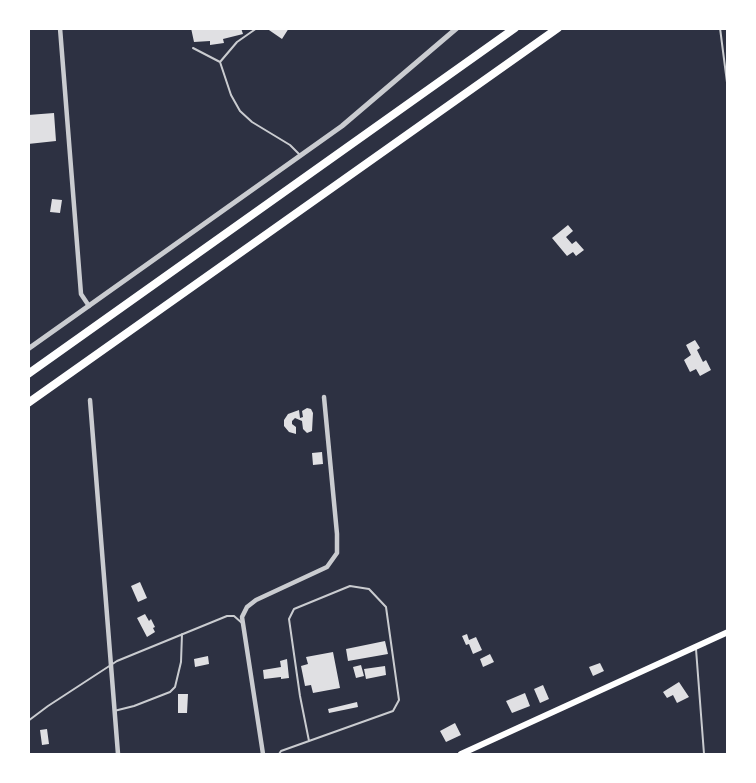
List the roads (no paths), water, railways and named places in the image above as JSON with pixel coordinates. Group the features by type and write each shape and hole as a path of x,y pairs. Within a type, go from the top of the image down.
{"highway":[{"path":"28,374 515,28"},
{"path":"28,403 558,28"}],"main road":[{"path":"461,754 728,632"}],"street":[{"path":"60,28 81,294 88,306"},
{"path":"28,349 342,126 458,28"},
{"path":"263,754 242,617 247,607 256,600 327,567 337,553 324,397"},
{"path":"90,400 118,754"}],"lane":[{"path":"220,62 237,42 257,28"},
{"path":"720,28 728,90"},
{"path":"193,48 220,62 231,95 245,116 290,145 300,156"},
{"path":"279,754 281,751 309,741 393,711 399,700 386,607 369,590 350,586 294,609 289,619 309,741"},
{"path":"28,721 117,661 227,616 234,616 242,623"},
{"path":"114,711 143,703 170,692 175,687 181,662 182,634"},
{"path":"695,647 704,754"}]}
